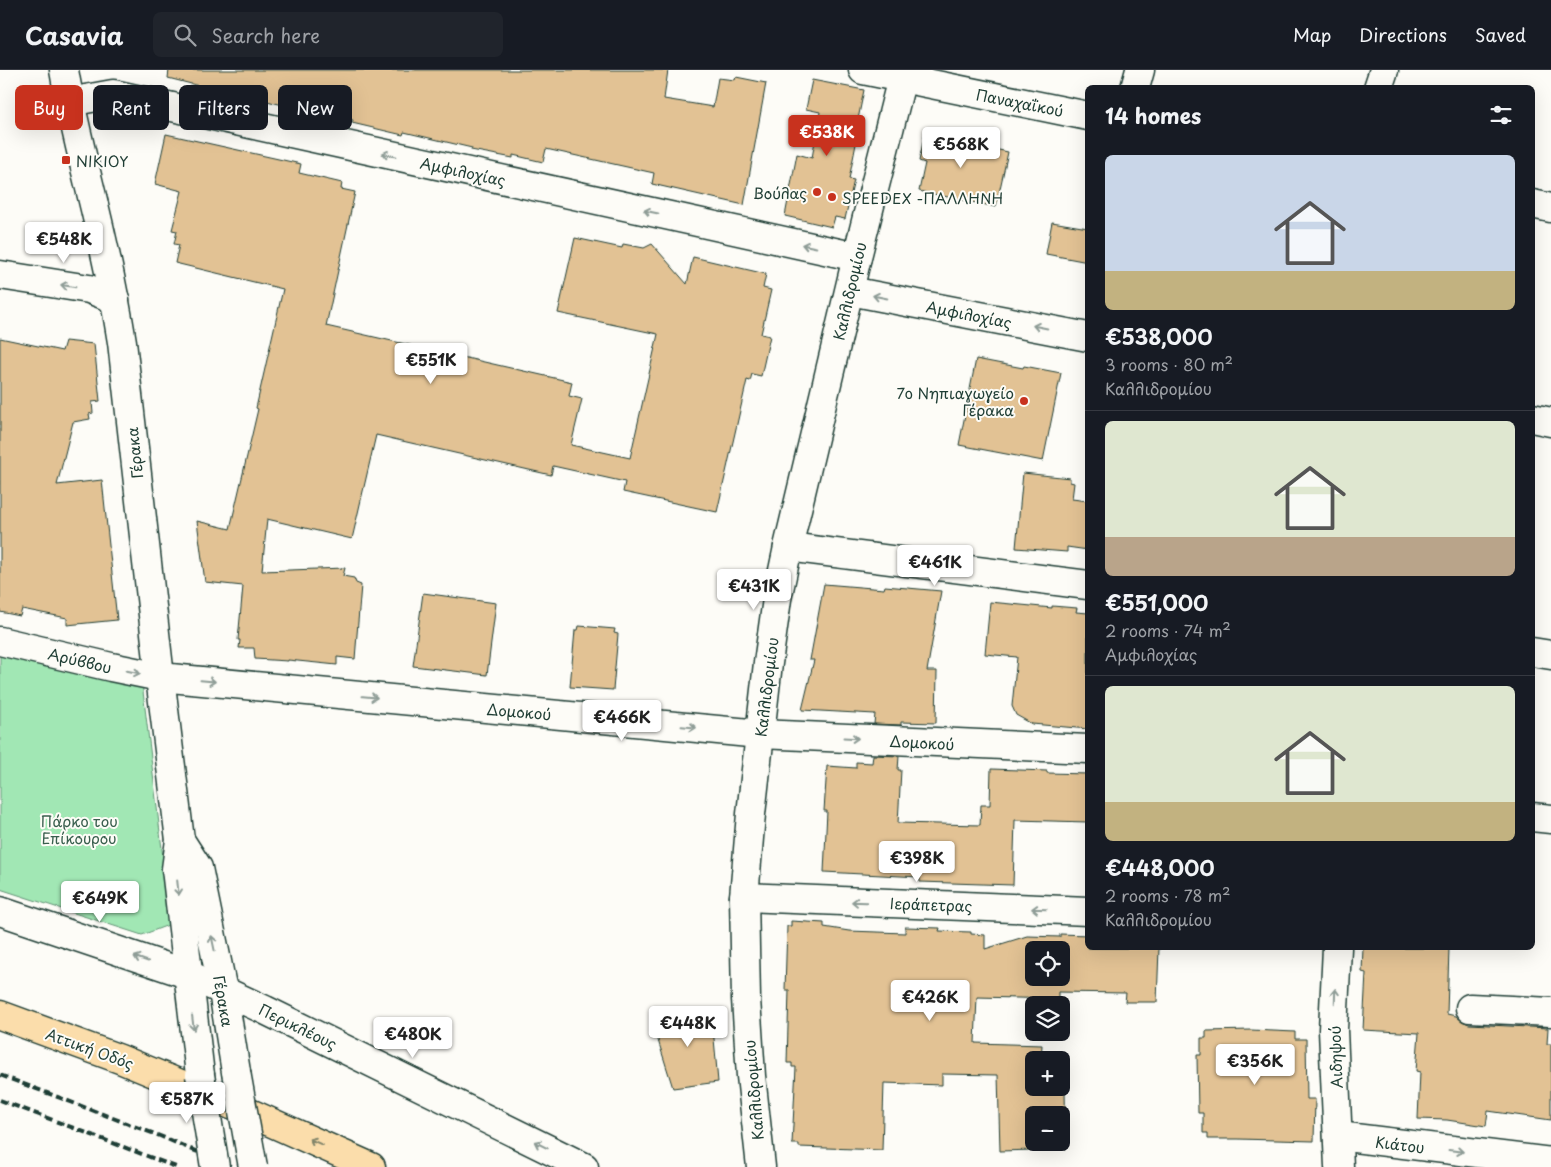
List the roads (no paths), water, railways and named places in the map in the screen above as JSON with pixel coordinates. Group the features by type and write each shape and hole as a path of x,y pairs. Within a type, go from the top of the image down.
{"highway":[{"name":"Αττική Οδός","path":"0,1015 120,1059 241,1109 371,1167"}],"street":[{"name":"Γέρακα","path":"64,70 66,85"},
{"name":"Παναχαΐκού","path":"864,70 903,74 1085,115"},
{"path":"1136,85 1140,70"},
{"path":"1379,85 1384,70"},
{"name":"Καλλιδρομίου","path":"761,1167 750,1066 746,999 744,897 760,734 777,598 857,257 903,74"},
{"name":"Αμφιλοχίας","path":"83,99 113,94 857,257"},
{"name":"Γέρακα","path":"76,130 100,228 122,342 180,840 176,869 187,974 200,1075 215,1167"},
{"path":"1535,205 1551,208"},
{"path":"0,275 89,289 115,299"},
{"name":"Αμφιλοχίας","path":"850,291 1085,336"},
{"path":"1535,419 1551,422"},
{"path":"788,546 1085,585"},
{"name":"Αρύββου","path":"0,641 160,677"},
{"path":"1535,653 1551,656"},
{"name":"Δομοκού","path":"160,677 760,734 1085,750"},
{"path":"1535,817 1551,820"},
{"name":"Γέρακα","path":"180,840 198,868 223,991 253,1167"},
{"name":"Ιεράπετρας","path":"744,897 1085,911"},
{"name":"Περικλέους","path":"0,911 187,974 584,1167"},
{"name":"Αιδηψού","path":"1337,950 1333,1030 1339,1167"},
{"path":"1470,1008 1551,1012"},
{"name":"Κιάτου","path":"1338,1136 1551,1162"}],"railway":[{"path":"0,1075 160,1136 233,1167"},
{"path":"0,1100 176,1167"}],"place":[{"name":"ΝΙΚΙΟΥ","path":"66,160"},
{"name":"Βούλας","path":"817,192"},
{"name":"SPEEDEX -ΠΑΛΛΗΝΗ","path":"832,197"},
{"name":"7ο Νηπιαγωγείο Γέρακα","path":"1024,401"}],"park label":[{"name":"Πάρκο του Επίκουρου","path":"79,828"}]}
